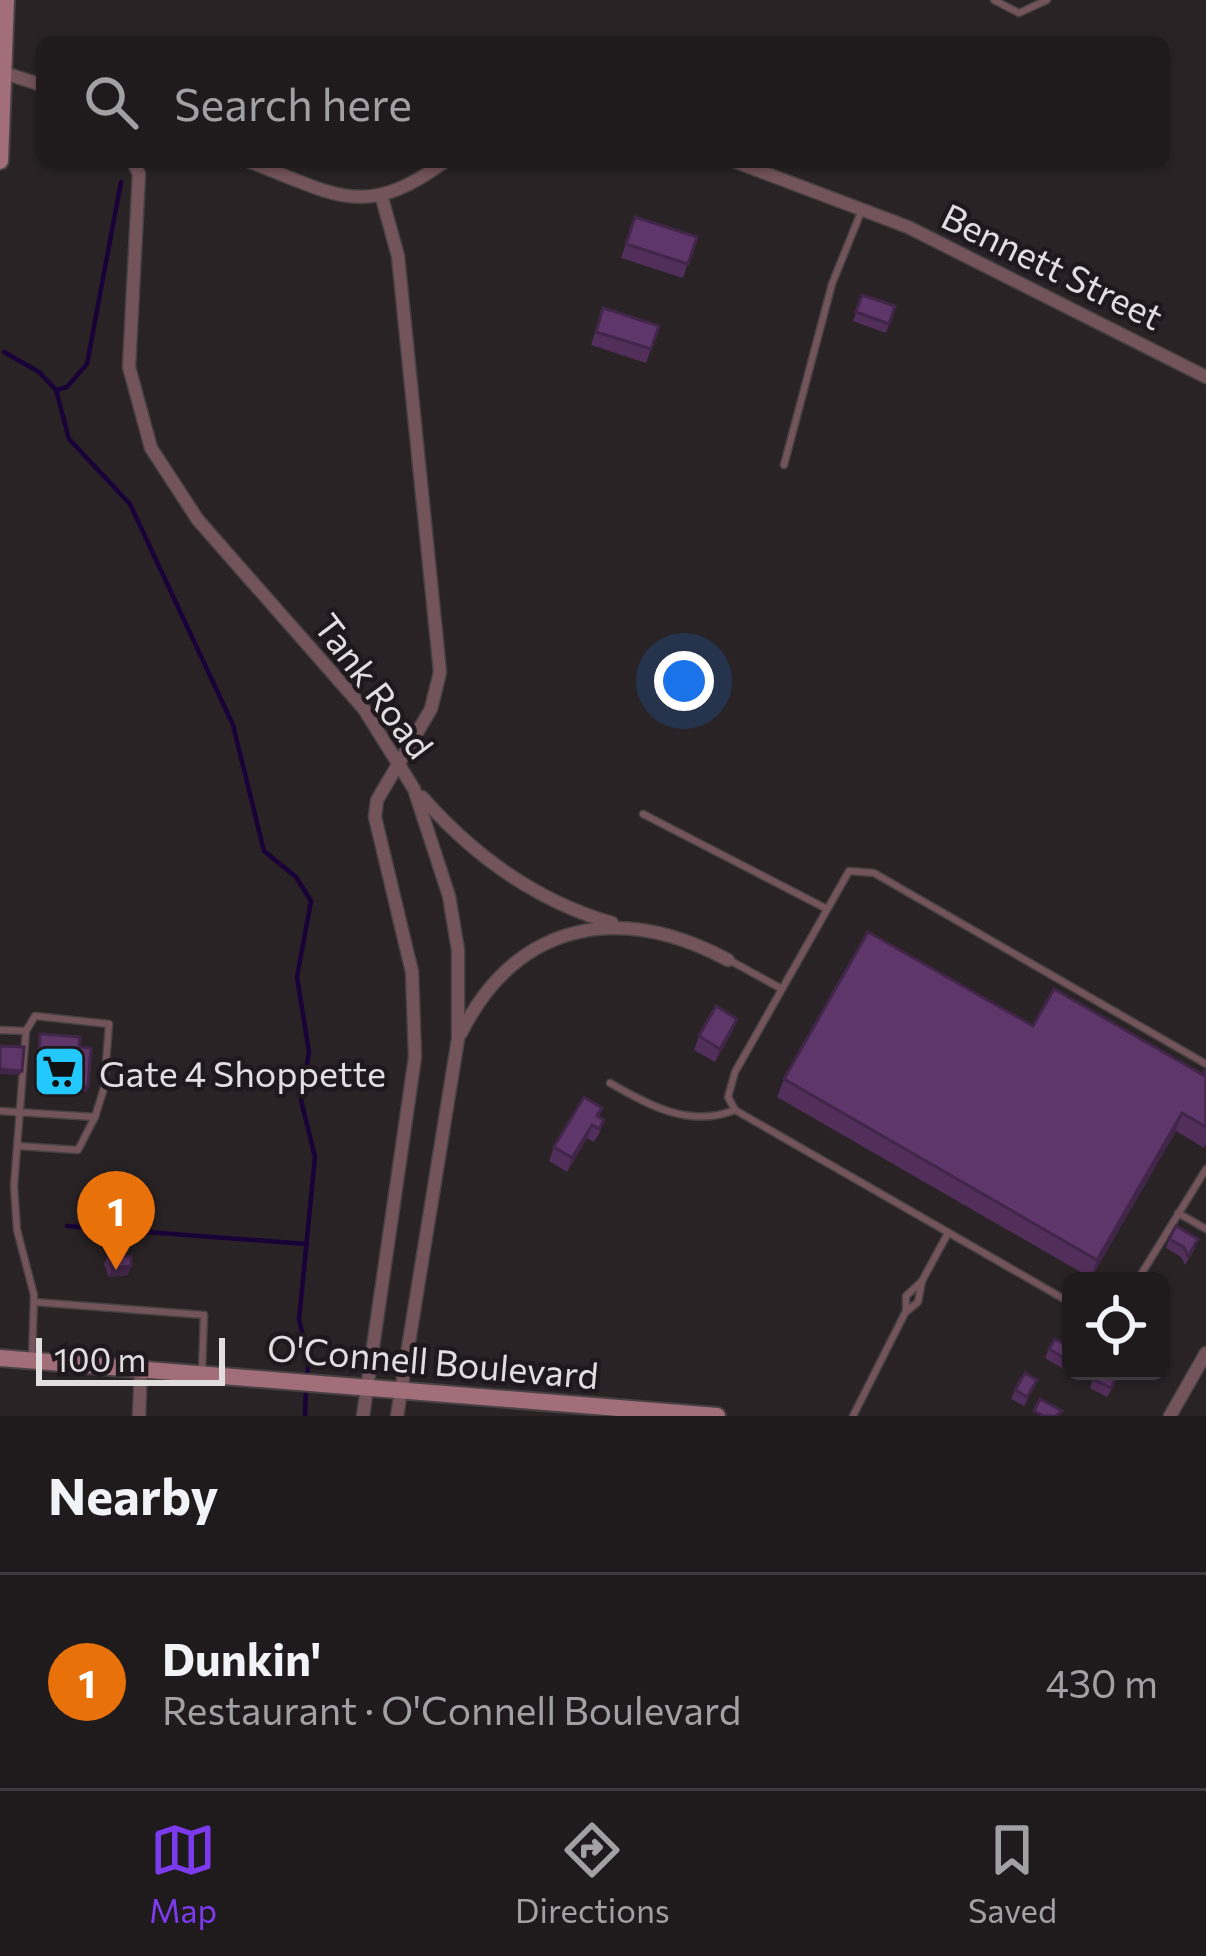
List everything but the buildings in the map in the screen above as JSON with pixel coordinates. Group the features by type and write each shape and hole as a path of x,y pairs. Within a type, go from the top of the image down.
{"street":[{"path":"0,161 6,0"},
{"path":"3,72 36,83"},
{"name":"Tank Road","path":"138,168 129,367 151,448 184,502 323,659 398,761 414,789 449,896 458,950 458,1039 397,1390 397,1416"},
{"path":"267,168 338,193 382,198 410,188 436,168"},
{"name":"Bennett Street","path":"752,168 862,208 1042,291 1206,377"},
{"path":"363,1416 415,1057 412,972 375,817 383,784 431,709 440,673 398,256 382,198"},
{"path":"414,789 470,847 508,875 571,909 682,938 728,960"},
{"path":"458,1039 491,985 532,950 569,934 625,926"},
{"path":"1170,1416 1206,1353"},
{"name":"O'Connell Boulevard","path":"0,1358 715,1416"},
{"path":"139,1416 141,1369"}],"lane":[{"path":"994,0 1019,13 1047,0"},
{"path":"784,465 832,284 862,208"},
{"path":"643,814 827,909"},
{"path":"1062,1298 735,1111 728,1087 848,871 874,873 1206,1064"},
{"path":"728,960 782,989"},
{"path":"17,1146 78,1150 104,1088 109,1024 35,1016 26,1031 17,1146 15,1216 34,1302 32,1360"},
{"path":"0,1030 26,1031"},
{"path":"610,1083 646,1103 692,1118 709,1120 735,1111"},
{"path":"0,1111 94,1117"},
{"path":"1142,1272 1206,1169"},
{"path":"1178,1213 1206,1229"},
{"path":"906,1312 906,1296 922,1281 949,1233"},
{"path":"853,1416 906,1312 922,1295 922,1281"},
{"path":"34,1302 204,1315 202,1374"}],"waterway":[{"path":"56,390 67,387 87,364 121,182"},
{"path":"4,352 39,372 56,390 69,439 130,504 233,725 264,851 296,877 311,901 297,977 309,1052 301,1100 315,1157 299,1320 309,1358 307,1377"},
{"path":"67,1226 307,1244"},
{"path":"305,1416 306,1388"}],"place":[{"name":"Gate 4 Shoppette","path":"60,1072"},
{"name":"Dunkin'","path":"116,1270"}]}
